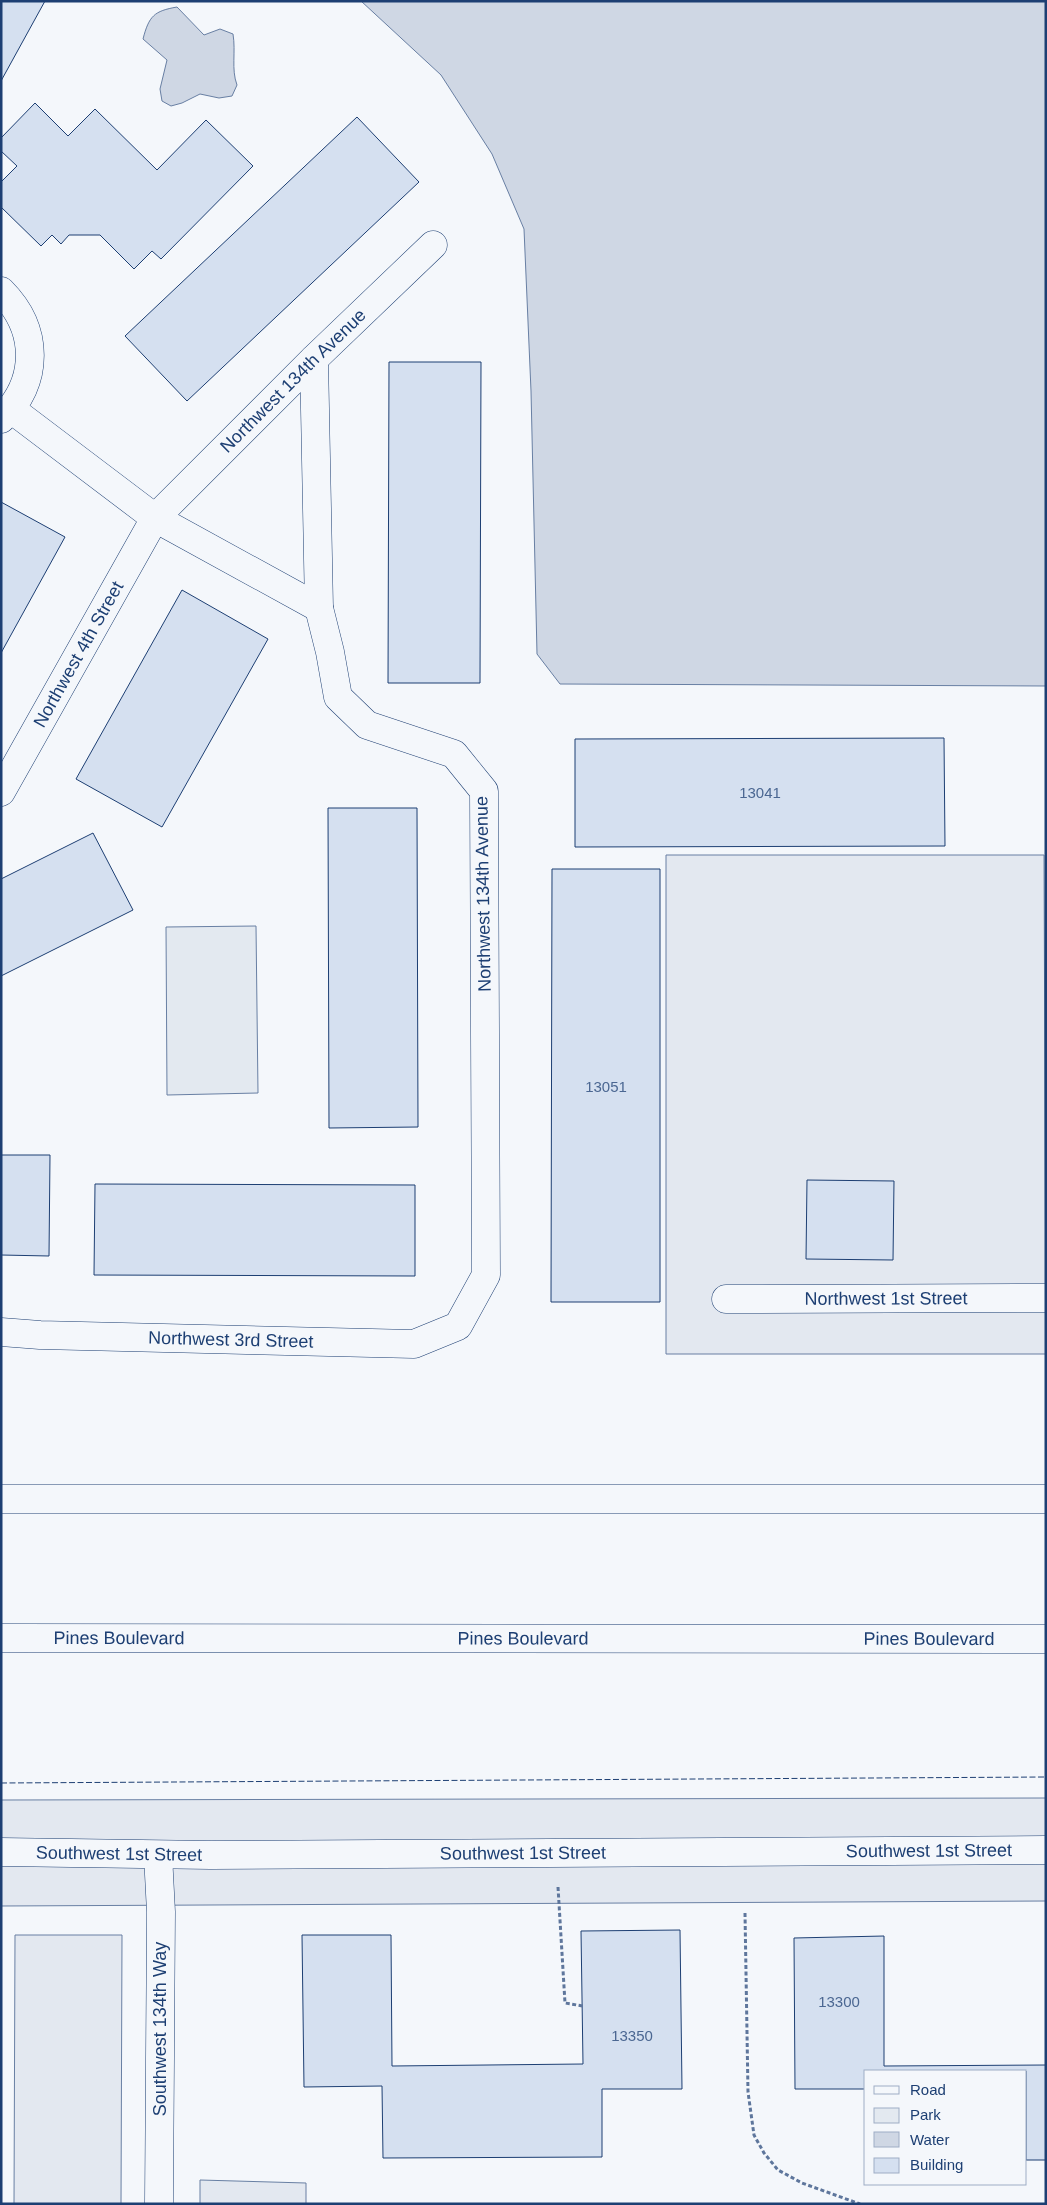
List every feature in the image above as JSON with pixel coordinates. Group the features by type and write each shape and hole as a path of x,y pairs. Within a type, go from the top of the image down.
{"main road":[{"name":"Northwest 134th Avenue","path":"156,518 314,359 433,245"},
{"path":"1,291 15,305 27,330 30,357 25,385 6,414 156,518 319,608"},
{"name":"Northwest 134th Avenue","path":"314,359 319,608 330,652 338,698 367,725 454,754 484,791 486,1275 458,1326"},
{"name":"Northwest 4th Street","path":"1,792 156,518"},
{"name":"Northwest 1st Street","path":"726,1299 1046,1298"},
{"name":"Northwest 3rd Street","path":"1,1332 40,1335 414,1344 458,1326"},
{"path":"1,1500 1046,1499"},
{"name":"Pines Boulevard","path":"1,1638 1046,1639"},
{"name":"Southwest 1st Street","path":"1,1852 158,1855 1046,1850"},
{"name":"Southwest 134th Way","path":"158,1855 161,1912 159,2204"}],"path":[{"path":"556,1853 565,2003 582,2006"},
{"path":"745,1914 748,2092 754,2135 764,2153 778,2170 802,2182 860,2204"}],"green space":[{"path":"256,926 258,1093 167,1095 166,927"}],"shaded area":[{"path":"666,855 1044,855 1046,1354 666,1354"},
{"path":"1046,1798 1046,1901 1,1906 1,1800"},
{"path":"15,1935 122,1935 121,2204 14,2204"},
{"path":"200,2180 306,2183 306,2204 200,2204"}],"water":[{"path":"361,1 1046,1 1046,686 560,684 537,654 531,391 524,229 492,154 441,75"},
{"path":"177,7 204,35 220,29 233,34 234,73 237,85 232,96 219,98 200,94 171,106 162,101 160,89 167,60 143,39 150,20 154,16 163,10"}],"building":[{"path":"1,1 45,1 1,81"},
{"path":"35,103 68,136 95,109 157,170 206,120 253,166 161,259 152,251 134,269 100,235 69,235 61,244 52,235 41,246 1,207 1,182 17,166 1,151 1,138"},
{"path":"357,117 419,182 187,401 125,336"},
{"path":"389,362 481,362 480,683 388,683"},
{"path":"1,502 65,537 1,653"},
{"path":"182,590 268,639 162,827 76,779"},
{"path":"944,738 945,846 575,847 575,739"},
{"path":"328,808 417,808 418,1127 329,1128"},
{"path":"93,833 133,910 1,976 1,879"},
{"path":"552,869 660,869 660,1302 551,1302"},
{"path":"1,1155 50,1155 49,1256 1,1255"},
{"path":"807,1180 894,1181 893,1260 806,1259"},
{"path":"95,1184 415,1185 415,1276 94,1275"},
{"path":"680,1930 682,2089 602,2089 602,2157 383,2158 382,2086 304,2087 302,1935 391,1935 392,2066 583,2064 581,1931"},
{"path":"884,1936 884,2066 1046,2065 1046,2160 1027,2160 1027,2070 864,2070 864,2089 795,2089 794,1938"}],"fence":[{"path":"1,1783 1046,1777"}]}
